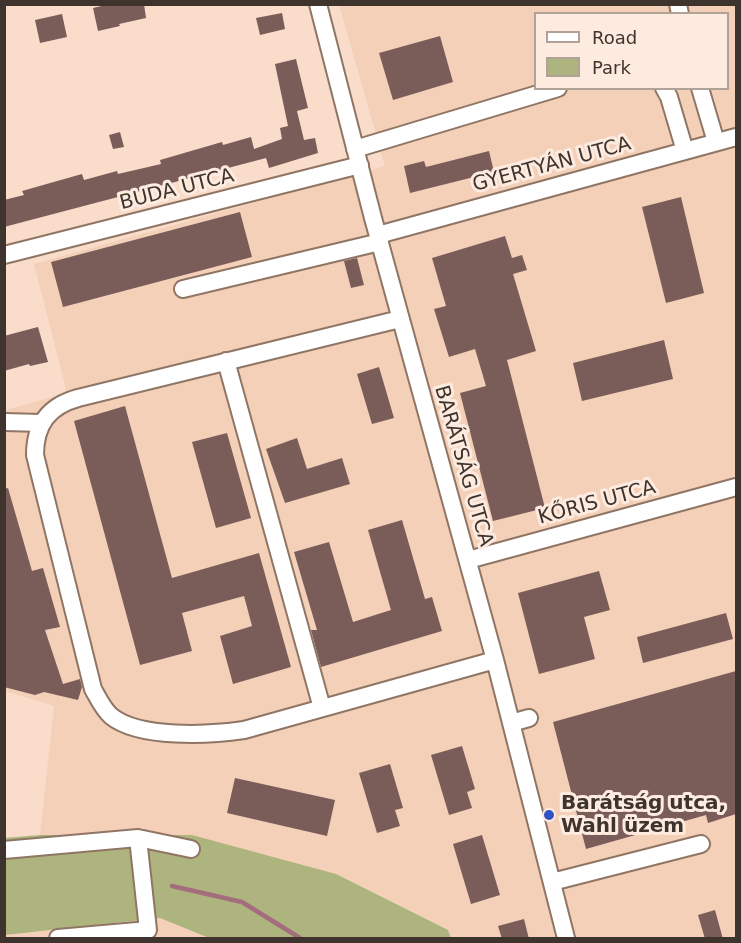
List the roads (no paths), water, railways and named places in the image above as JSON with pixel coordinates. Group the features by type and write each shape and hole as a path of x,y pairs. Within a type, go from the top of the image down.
{"street":[{"name":"BARÁTSÁG UTCA","path":"318,4 400,319 495,660 566,939"},
{"name":"BUDA UTCA","path":"4,255 357,157 552,90"},
{"path":"665,90 685,151"},
{"path":"701,90 716,142"},
{"name":"GYERTYÁN UTCA","path":"183,289 379,238 736,137"},
{"path":"400,319 62,403 50,412 42,423 35,440 35,455 93,689 111,716 139,728 160,732 214,734 244,729 495,660"},
{"path":"226,361 322,708"},
{"path":"4,422 42,423"},
{"name":"KŐRIS UTCA","path":"468,560 736,487"},
{"path":"511,723 529,718"},
{"path":"58,939 149,934 138,838"},
{"path":"4,850 138,838 191,849"},
{"path":"552,882 701,844"}],"waterway":[{"path":"172,886 242,902 300,938"}],"place":[{"name":"Barátság utca, Wahl üzem","path":"549,815"}]}
